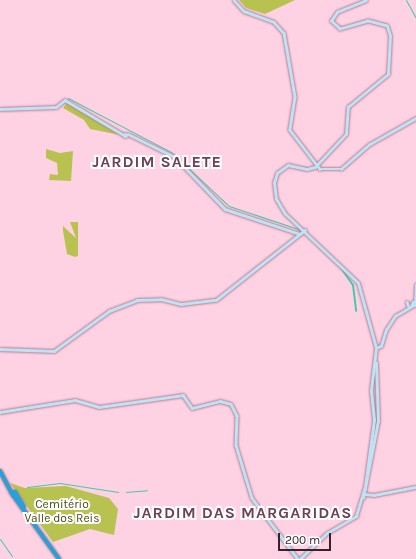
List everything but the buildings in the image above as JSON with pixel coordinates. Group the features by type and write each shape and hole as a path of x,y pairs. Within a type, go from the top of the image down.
{"highway":[{"path":"0,471 3,483"},
{"path":"0,476 3,483 58,559"}],"street":[{"path":"234,0 244,11 270,20 284,33 295,92 290,130 317,165 325,170 341,169 370,144 416,118"},
{"path":"366,0 337,12 332,23 340,29 368,21 386,25 390,36 390,72 348,107 346,134 317,165 307,169 288,165 277,173 274,183 275,194 282,209 302,232 356,280 372,337 378,347"},
{"path":"270,20 271,14"},
{"path":"0,109 58,107 65,100 116,129 175,157 225,209 302,232"},
{"path":"126,134 127,138 137,139"},
{"path":"0,349 52,352 121,305 144,299 164,300 181,304 213,301 302,232"},
{"path":"0,412 73,400 97,407 183,395 192,408 220,401 233,405 238,420 236,439 252,498 299,559 327,533 354,520 364,494 378,421 375,370 378,347 392,320 414,303 416,285"},
{"path":"407,302 408,308"},
{"path":"364,494 416,487"}],"green space":[{"path":"239,0 295,0 265,14 246,8"},
{"path":"67,103 120,135 90,129 84,120 63,108"},
{"path":"46,149 60,153 73,151 71,181 49,180 50,174 58,175 57,163 46,158"},
{"path":"70,222 78,222 78,256 75,257 67,254 63,231 63,226 76,238"},
{"name":"Cemitério Valle dos Reis","path":"10,483 25,488 66,486 109,498 118,509 114,535 90,529 53,542"}],"waterway":[{"path":"406,0 416,18"},
{"path":"68,98 171,152 229,206 298,229"},
{"path":"298,229 303,232"},
{"path":"341,268 353,285 356,311"},
{"path":"27,487 60,483 118,492"},
{"path":"126,492 147,490"},
{"path":"0,539 12,556"}],"district":[{"name":"JARDIM SALETE","path":"157,162"},
{"name":"JARDIM DAS MARGARIDAS","path":"243,513"}]}
